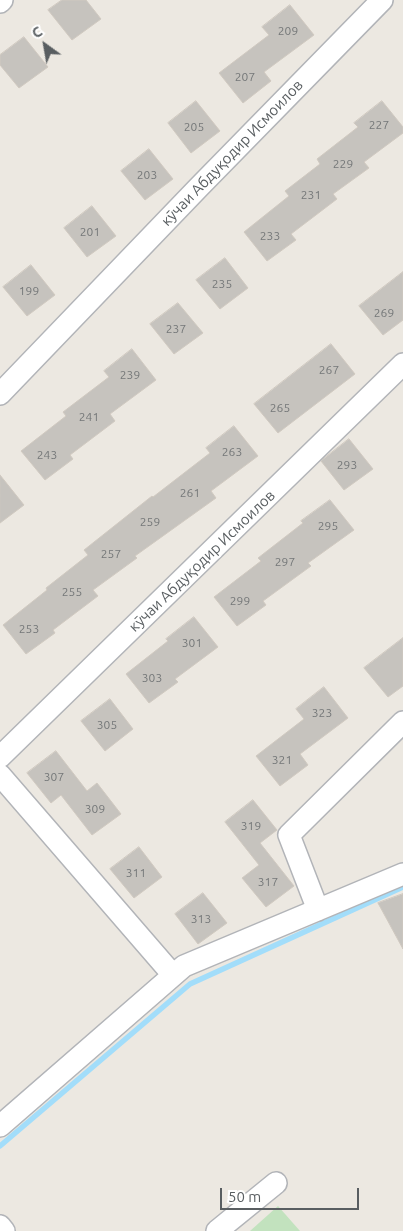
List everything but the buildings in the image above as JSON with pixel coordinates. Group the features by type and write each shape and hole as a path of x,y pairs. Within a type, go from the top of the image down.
{"street":[{"name":"кӯчаи Абдуқодир Исмоилов","path":"0,394 382,0"},
{"name":"кӯчаи Абдуқодир Исмоилов","path":"0,757 403,364"},
{"path":"318,910 289,835 403,722"},
{"path":"0,775 173,976"},
{"path":"0,1126 184,966 403,874"},
{"path":"217,1231 276,1183"},
{"path":"0,1226 4,1231"}],"green space":[{"path":"278,1206 300,1231 250,1231"}],"waterway":[{"path":"0,1146 190,984 403,887"}]}
